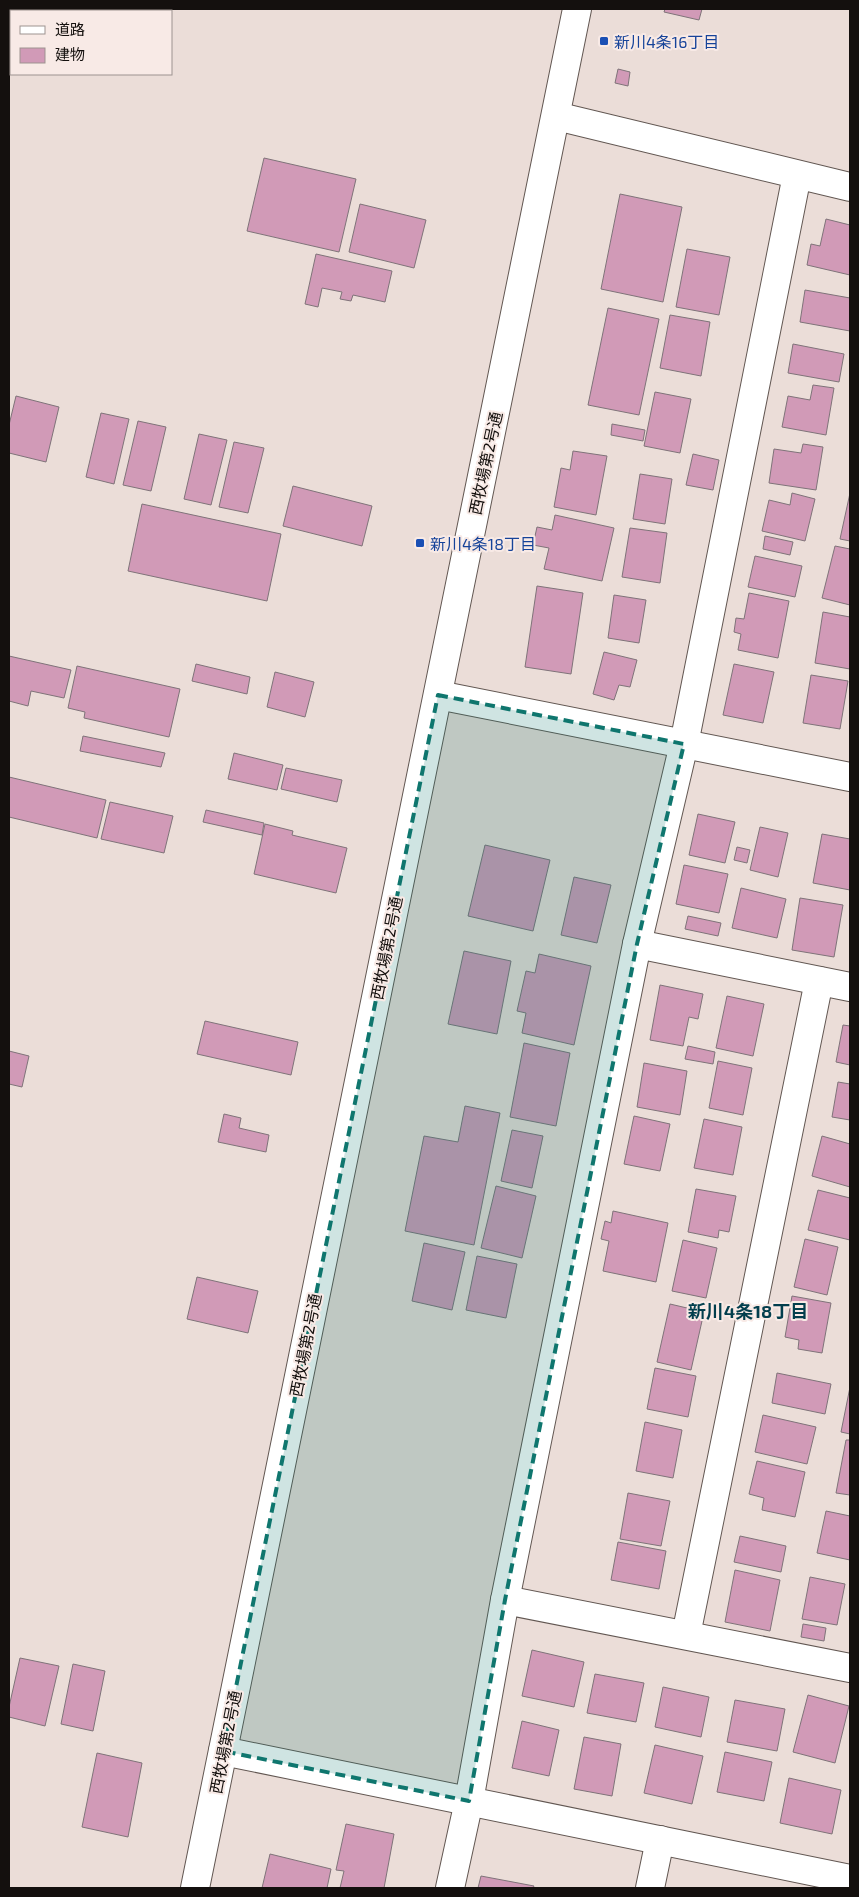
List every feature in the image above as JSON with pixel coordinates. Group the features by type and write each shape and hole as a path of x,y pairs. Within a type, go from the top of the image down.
{"street":[{"name":"西牧場第2号通","path":"195,1888 577,9"},
{"path":"556,116 850,188"},
{"path":"450,1888 469,1801 505,1600 637,944 684,744 797,175"},
{"path":"438,695 850,777"},
{"path":"637,944 850,987"},
{"path":"686,1636 819,981"},
{"path":"505,1600 850,1668"},
{"path":"223,1751 660,1840 848,1882"},
{"path":"650,1888 660,1840"}],"highlighted area":[{"path":"438,695 684,744 637,944 505,1600 469,1801 223,1751"}],"building":[{"path":"665,9 702,9 699,20 664,12"},
{"path":"618,69 630,72 628,86 615,83"},
{"path":"264,158 356,179 339,252 247,231"},
{"path":"620,194 682,207 663,302 601,289"},
{"path":"360,204 426,220 414,268 349,252"},
{"path":"826,219 850,225 850,275 807,265 811,244 820,246"},
{"path":"687,249 730,257 719,315 676,307"},
{"path":"316,254 392,271 385,302 353,295 351,301 340,299 342,292 322,288 318,307 305,304"},
{"path":"805,290 850,298 850,331 800,322"},
{"path":"608,308 659,319 639,415 588,405"},
{"path":"670,315 710,322 701,376 660,368"},
{"path":"793,344 844,354 839,382 788,373"},
{"path":"813,385 834,388 826,435 782,427 788,396 810,400"},
{"path":"655,392 691,399 680,453 644,446"},
{"path":"16,396 59,407 46,462 9,453 9,425"},
{"path":"101,413 129,419 114,484 86,477"},
{"path":"138,421 166,427 151,491 123,485"},
{"path":"612,424 645,430 643,441 611,435"},
{"path":"199,434 227,440 211,505 184,499"},
{"path":"234,442 264,448 248,513 219,507"},
{"path":"803,444 823,447 816,490 769,483 774,449 801,453"},
{"path":"573,451 607,456 596,515 554,507 561,468 570,470"},
{"path":"693,454 719,460 713,490 686,485"},
{"path":"640,474 672,479 665,524 633,519"},
{"path":"293,486 372,506 362,546 283,526"},
{"path":"792,493 815,499 805,541 762,531 769,500 790,505"},
{"path":"850,493 850,541 840,539"},
{"path":"142,504 281,534 267,601 128,571"},
{"path":"555,515 614,528 602,581 544,569 549,548 533,545 537,527 552,530"},
{"path":"630,528 667,533 660,583 622,577"},
{"path":"765,536 793,542 790,555 763,549"},
{"path":"835,546 850,549 850,605 822,598"},
{"path":"755,556 802,566 795,597 748,587"},
{"path":"537,586 583,593 571,674 525,667"},
{"path":"749,593 789,601 778,658 738,650 741,634 734,632 736,618 744,619"},
{"path":"614,595 646,600 639,643 608,638"},
{"path":"823,612 850,617 850,669 815,663"},
{"path":"604,652 637,660 630,687 619,685 614,700 593,694"},
{"path":"9,656 71,670 64,698 31,691 28,706 9,701"},
{"path":"196,664 250,677 247,694 192,681"},
{"path":"734,664 774,672 763,723 723,715"},
{"path":"77,666 180,689 169,737 84,718 85,712 68,708"},
{"path":"275,672 314,682 305,717 267,707"},
{"path":"811,675 848,681 840,729 803,723"},
{"path":"83,736 165,753 161,767 80,751"},
{"path":"234,753 283,765 277,790 228,779"},
{"path":"286,768 342,780 337,802 281,789"},
{"path":"9,777 106,800 97,838 9,817"},
{"path":"110,802 173,816 164,853 101,839"},
{"path":"206,810 264,823 262,835 203,822"},
{"path":"698,814 735,822 725,863 689,855"},
{"path":"265,824 293,831 292,835 347,848 336,893 254,874"},
{"path":"760,827 788,833 778,877 750,870"},
{"path":"822,834 850,839 850,890 813,883"},
{"path":"485,845 550,860 533,931 468,916"},
{"path":"737,847 750,850 747,863 734,860"},
{"path":"684,865 728,874 719,913 676,904"},
{"path":"574,877 611,885 597,943 561,935"},
{"path":"741,888 786,899 777,938 732,928"},
{"path":"800,898 843,905 834,957 792,950"},
{"path":"688,916 721,923 718,936 685,929"},
{"path":"464,951 511,961 497,1034 448,1024"},
{"path":"539,954 591,966 574,1045 522,1033 526,1013 517,1011 526,971 535,973"},
{"path":"660,985 703,994 698,1019 689,1017 683,1046 650,1040"},
{"path":"727,996 764,1004 753,1056 716,1048"},
{"path":"205,1021 298,1042 291,1075 197,1054"},
{"path":"843,1025 850,1026 850,1065 836,1062"},
{"path":"524,1043 570,1053 556,1126 510,1117"},
{"path":"688,1046 715,1052 713,1064 685,1059"},
{"path":"9,1051 29,1056 22,1087 9,1084"},
{"path":"718,1061 752,1068 743,1115 709,1108"},
{"path":"644,1063 687,1071 680,1115 637,1107"},
{"path":"838,1082 850,1084 850,1120 832,1117"},
{"path":"465,1106 500,1113 474,1245 405,1231 424,1136 458,1142"},
{"path":"224,1114 241,1118 239,1128 269,1135 266,1152 218,1142"},
{"path":"634,1116 670,1124 660,1171 624,1164"},
{"path":"704,1119 742,1127 733,1175 694,1168"},
{"path":"512,1130 543,1136 532,1188 501,1181"},
{"path":"822,1136 850,1144 850,1187 812,1176"},
{"path":"496,1186 536,1196 522,1258 481,1248"},
{"path":"696,1189 736,1196 729,1232 719,1230 718,1238 688,1232"},
{"path":"818,1190 850,1198 850,1240 808,1230"},
{"path":"613,1211 668,1223 656,1282 603,1271 609,1241 601,1239 605,1221 611,1223"},
{"path":"805,1239 838,1247 827,1295 794,1287"},
{"path":"683,1240 717,1248 706,1298 672,1291"},
{"path":"424,1243 465,1252 452,1310 412,1301"},
{"path":"477,1256 517,1264 506,1318 466,1310"},
{"path":"197,1277 258,1291 248,1333 187,1319"},
{"path":"792,1296 831,1303 822,1353 798,1349 799,1340 785,1337"},
{"path":"670,1304 704,1312 691,1370 657,1362"},
{"path":"655,1368 696,1376 688,1417 647,1409"},
{"path":"777,1373 831,1384 825,1414 772,1403"},
{"path":"850,1387 850,1434 841,1432"},
{"path":"763,1415 816,1427 807,1464 755,1452"},
{"path":"645,1422 682,1430 673,1478 636,1471"},
{"path":"846,1440 850,1440 850,1495 836,1493"},
{"path":"757,1461 805,1472 795,1517 762,1510 764,1498 749,1494"},
{"path":"628,1493 670,1501 661,1546 620,1539"},
{"path":"826,1511 850,1516 850,1560 817,1553"},
{"path":"740,1536 786,1546 781,1572 734,1562"},
{"path":"618,1542 666,1551 659,1589 611,1580"},
{"path":"735,1570 780,1580 770,1631 725,1622"},
{"path":"810,1577 845,1584 837,1625 802,1619"},
{"path":"803,1624 826,1628 824,1641 801,1637"},
{"path":"532,1650 584,1662 574,1707 522,1696"},
{"path":"20,1658 59,1666 45,1726 9,1717 9,1707"},
{"path":"73,1664 105,1671 93,1731 61,1724"},
{"path":"595,1674 644,1683 636,1722 587,1713"},
{"path":"663,1687 709,1697 701,1737 655,1727"},
{"path":"808,1695 849,1706 835,1763 793,1752"},
{"path":"735,1700 785,1709 777,1751 727,1742"},
{"path":"522,1721 559,1730 549,1776 512,1768"},
{"path":"584,1737 621,1744 612,1796 574,1789"},
{"path":"655,1745 703,1756 692,1804 644,1793"},
{"path":"725,1752 772,1762 764,1801 717,1792"},
{"path":"97,1753 142,1763 128,1837 82,1827"},
{"path":"789,1778 841,1790 832,1834 780,1823"},
{"path":"346,1824 394,1834 384,1888 340,1888 344,1871 336,1870"},
{"path":"270,1854 331,1869 327,1888 262,1888"},
{"path":"481,1876 534,1886 533,1888 478,1888"}],"place":[{"name":"新川4条16丁目","path":"604,41"},
{"name":"新川4条18丁目","path":"420,543"}],"district":[{"name":"新川4条18丁目","path":"748,1311"}]}
